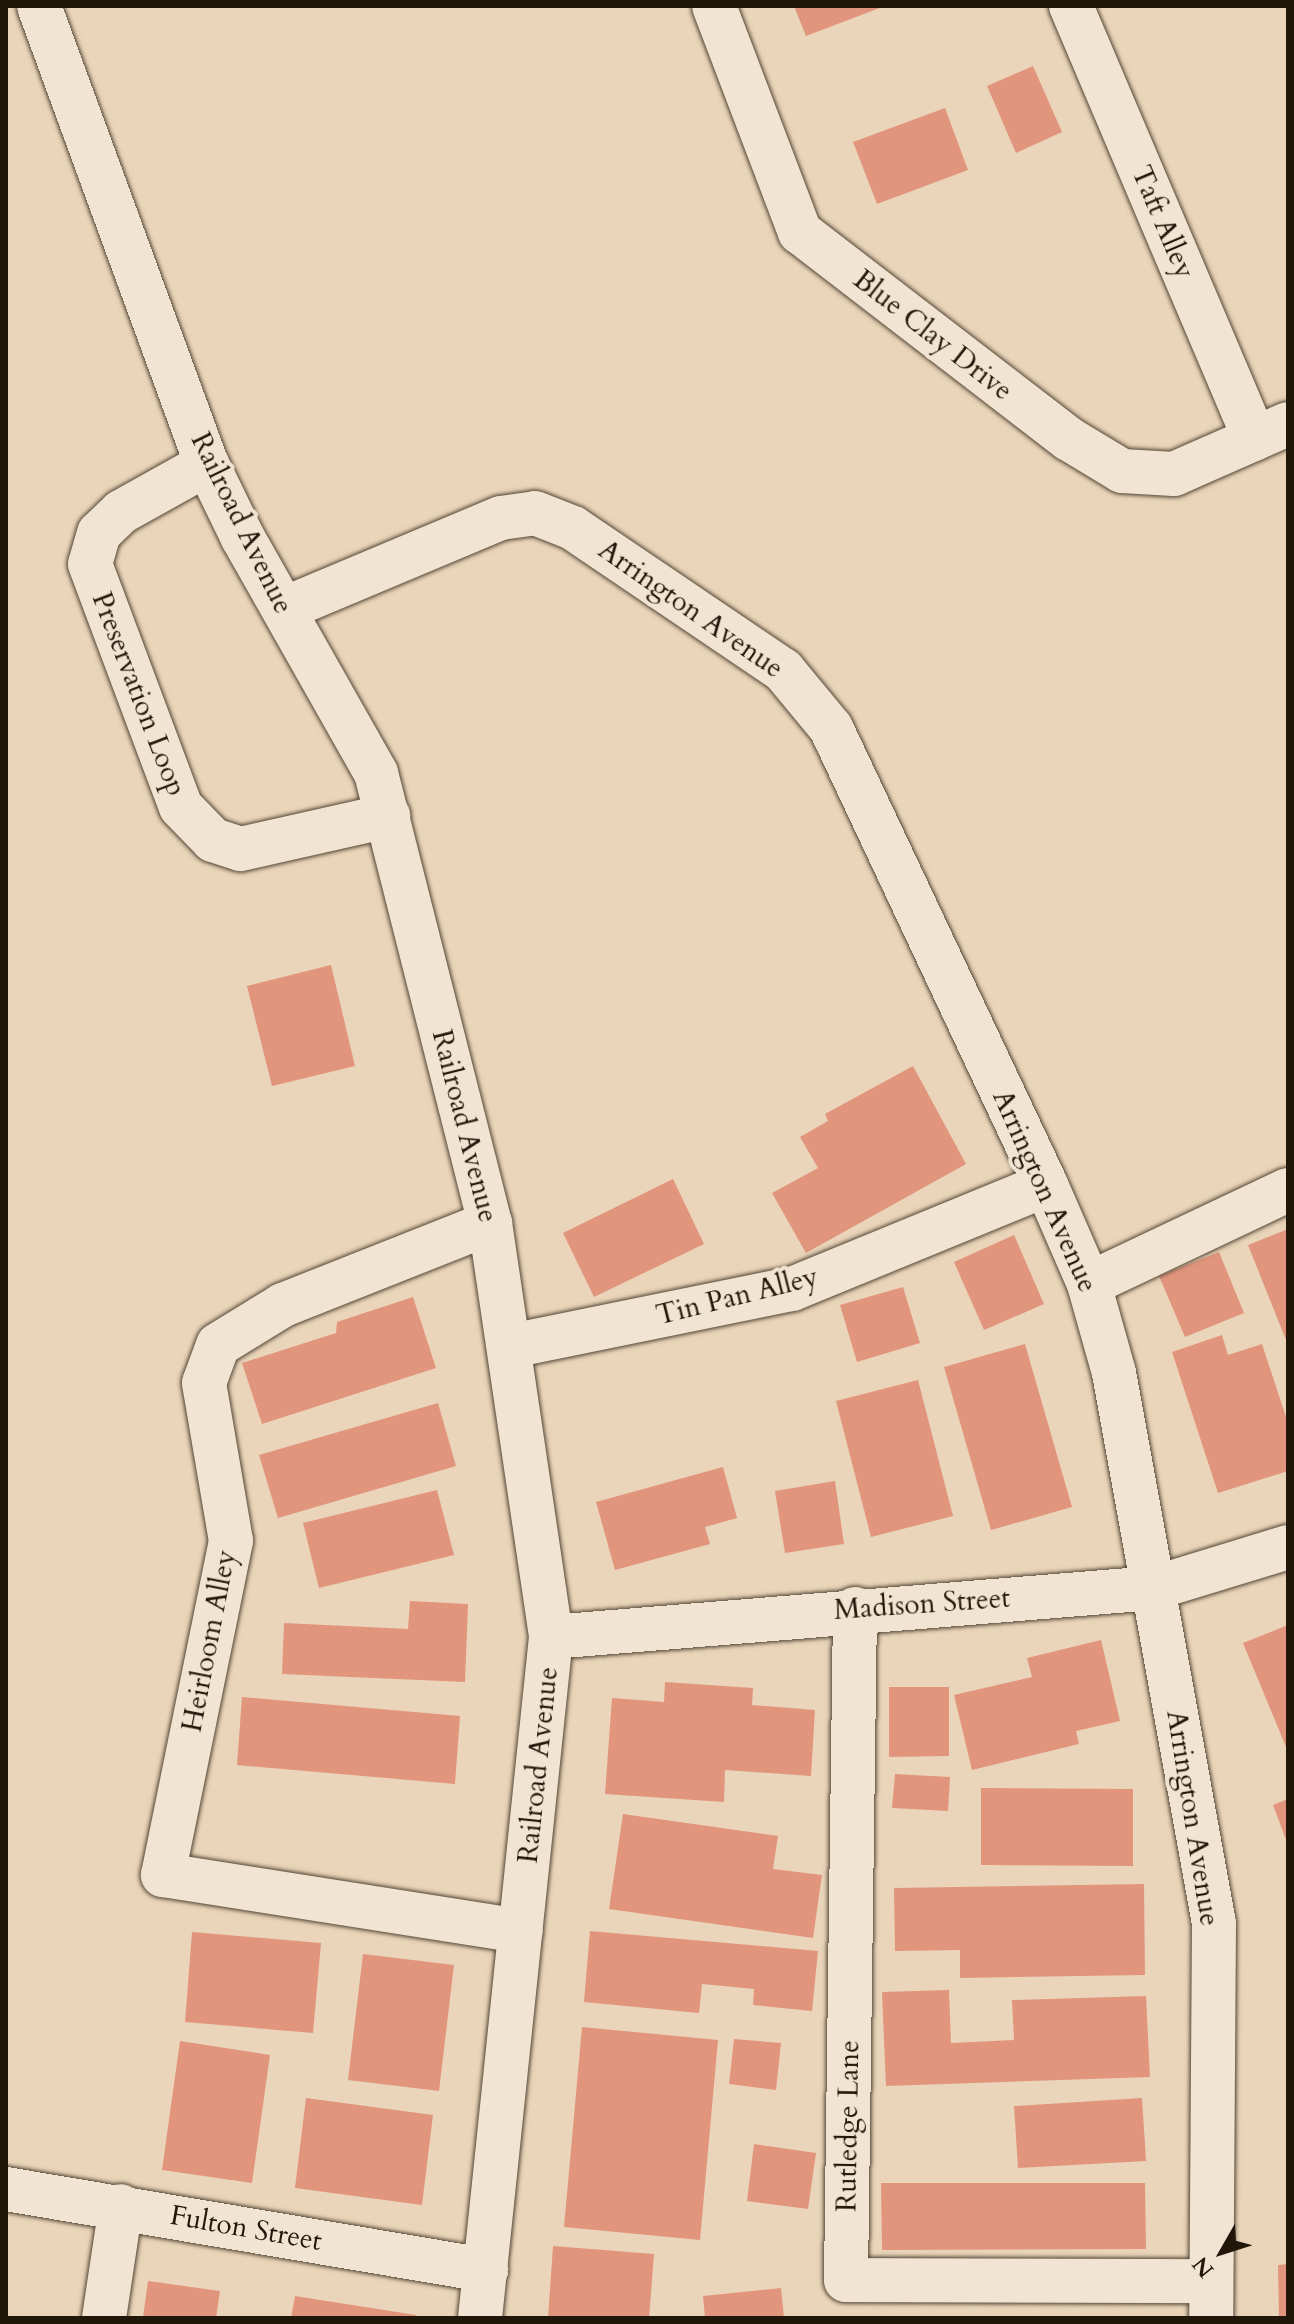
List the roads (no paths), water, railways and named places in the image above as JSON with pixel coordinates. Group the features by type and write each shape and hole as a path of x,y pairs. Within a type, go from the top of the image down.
{"street":[{"path":"6,12 23,6"},
{"name":"Railroad Avenue","path":"39,6 207,464 376,773 490,1223 511,1346 551,1637 480,2318"},
{"name":"Blue Clay Drive","path":"714,6 800,232 1069,439 1122,471 1174,474 1271,431"},
{"name":"Taft Alley","path":"1071,6 1271,431"},
{"name":"Preservation Loop","path":"207,464 121,512 99,533 90,564 181,807 213,840 241,849 388,816"},
{"name":"Arrington Avenue","path":"284,609 501,518 535,513 573,528 783,670 831,728 1046,1185 1089,1284 1114,1373 1214,1923 1210,2300"},
{"name":"Tin Pan Alley","path":"511,1346 792,1289 1046,1185"},
{"path":"1089,1284 1288,1190"},
{"name":"Heirloom Alley","path":"490,1223 283,1305 218,1345 204,1383 231,1541 163,1875 521,1931"},
{"name":"Madison Street","path":"551,1637 855,1609 1154,1588 1288,1547"},
{"name":"Rutledge Lane","path":"855,1609 846,2280 1210,2300"},
{"name":"Fulton Street","path":"6,2189 486,2270"},
{"path":"104,2318 121,2206"}]}
